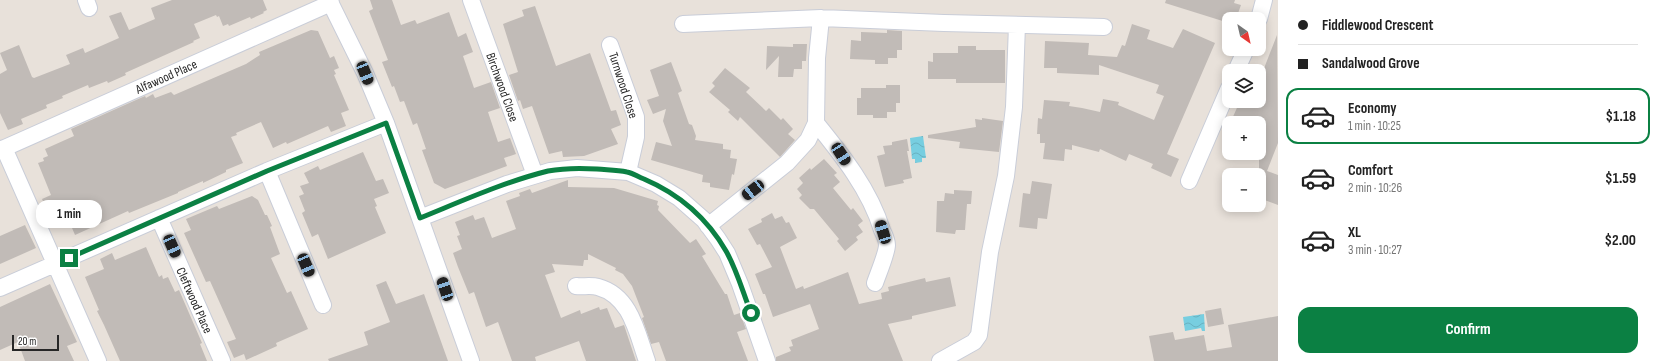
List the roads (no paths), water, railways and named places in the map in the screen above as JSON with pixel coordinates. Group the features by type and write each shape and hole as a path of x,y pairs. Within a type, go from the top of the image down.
{"street":[{"name":"Birchwood Close","path":"471,0 535,175"},
{"path":"1261,12 1264,0"},
{"path":"330,2 365,73 386,123 471,361"},
{"name":"Alfawood Place","path":"2,149 330,2"},
{"path":"683,24 821,18 1104,27"},
{"path":"708,226 787,163 808,140 816,123 817,58 821,18"},
{"path":"940,361 974,342 979,335 990,252 1006,176 1014,107 1017,25"},
{"name":"Turnwood Close","path":"610,45 636,117 636,137 628,172"},
{"path":"1189,181 1222,104"},
{"path":"0,288 267,171 386,123"},
{"path":"816,123 841,154 864,189 879,220 887,245 875,283"},
{"path":"2,149 56,263 98,361"},
{"path":"420,218 507,184 550,171 577,168 628,172 656,184 679,198 692,208 708,226 727,253 740,284 767,361"},
{"path":"267,171 323,305"},
{"name":"Cleftwood Place","path":"159,218 222,361"},
{"path":"576,286 597,287 620,300 629,310 647,361"}],"water":[{"path":"923,136 926,158 922,158 922,162 915,163 915,159 912,159 910,138"},
{"path":"1204,314 1205,331 1202,331 1201,328 1185,331 1183,317"}]}
